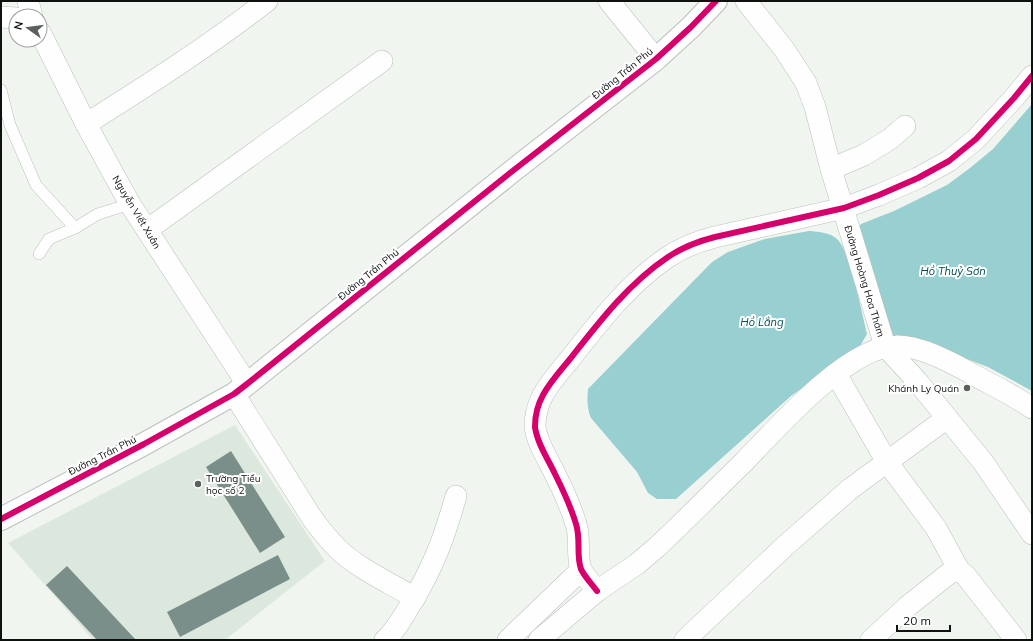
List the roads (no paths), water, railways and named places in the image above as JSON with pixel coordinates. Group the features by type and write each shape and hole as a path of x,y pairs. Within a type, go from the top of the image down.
{"street":[{"path":"86,124 174,69 227,32 266,1"},
{"path":"609,1 656,59"},
{"name":"Đường Trần Phú","path":"1,519 144,444 240,389 510,173 656,59 691,27 716,1"},
{"name":"Đường Hoàng Hoa Thám","path":"746,1 784,49 806,83 815,107 831,169 885,346 917,382 983,462 1032,534"},
{"name":"Nguyễn Viết Xuân","path":"48,48 86,124 130,204 147,230 240,389 312,518 339,550 355,563 415,598"},
{"path":"147,230 382,60"},
{"path":"597,591 581,570 577,525 563,489 537,436 535,425 543,395 590,333 620,298 653,268 668,256 697,242 844,208 918,178 949,161 985,130 1032,76"},
{"path":"831,169 864,156 890,139 905,126"},
{"path":"539,640 597,591 637,564 806,399 836,374 868,352 885,346 897,345 910,347 944,360 1010,394 1032,408"},
{"path":"836,374 887,462 936,528 959,570 966,576 1016,640"},
{"path":"685,640 850,489 947,418"},
{"path":"385,640 415,598 429,573 439,549 456,496"},
{"path":"508,640 581,570"},
{"path":"871,640 908,606 951,572 959,570"}],"lane":[{"path":"1,90 10,125 36,185 75,228"},
{"path":"40,254 49,239 75,228 98,214 130,204"}],"water":[{"name":"Hồ Thuỷ Sơn","path":"1032,104 1032,391 988,367 941,349 888,337 855,233 861,224 894,211 947,185 993,149"},
{"name":"Hồ Lắng","path":"809,231 832,235 838,240 842,247 851,270 867,334 856,353 836,364 791,396 676,499 657,499 648,493 637,472 591,418 587,396 588,389 712,262 728,252 765,239"}],"place":[{"name":"Khánh Ly Quán","path":"967,388"},
{"name":"Trường Tiểu học số 2","path":"198,484"}]}
